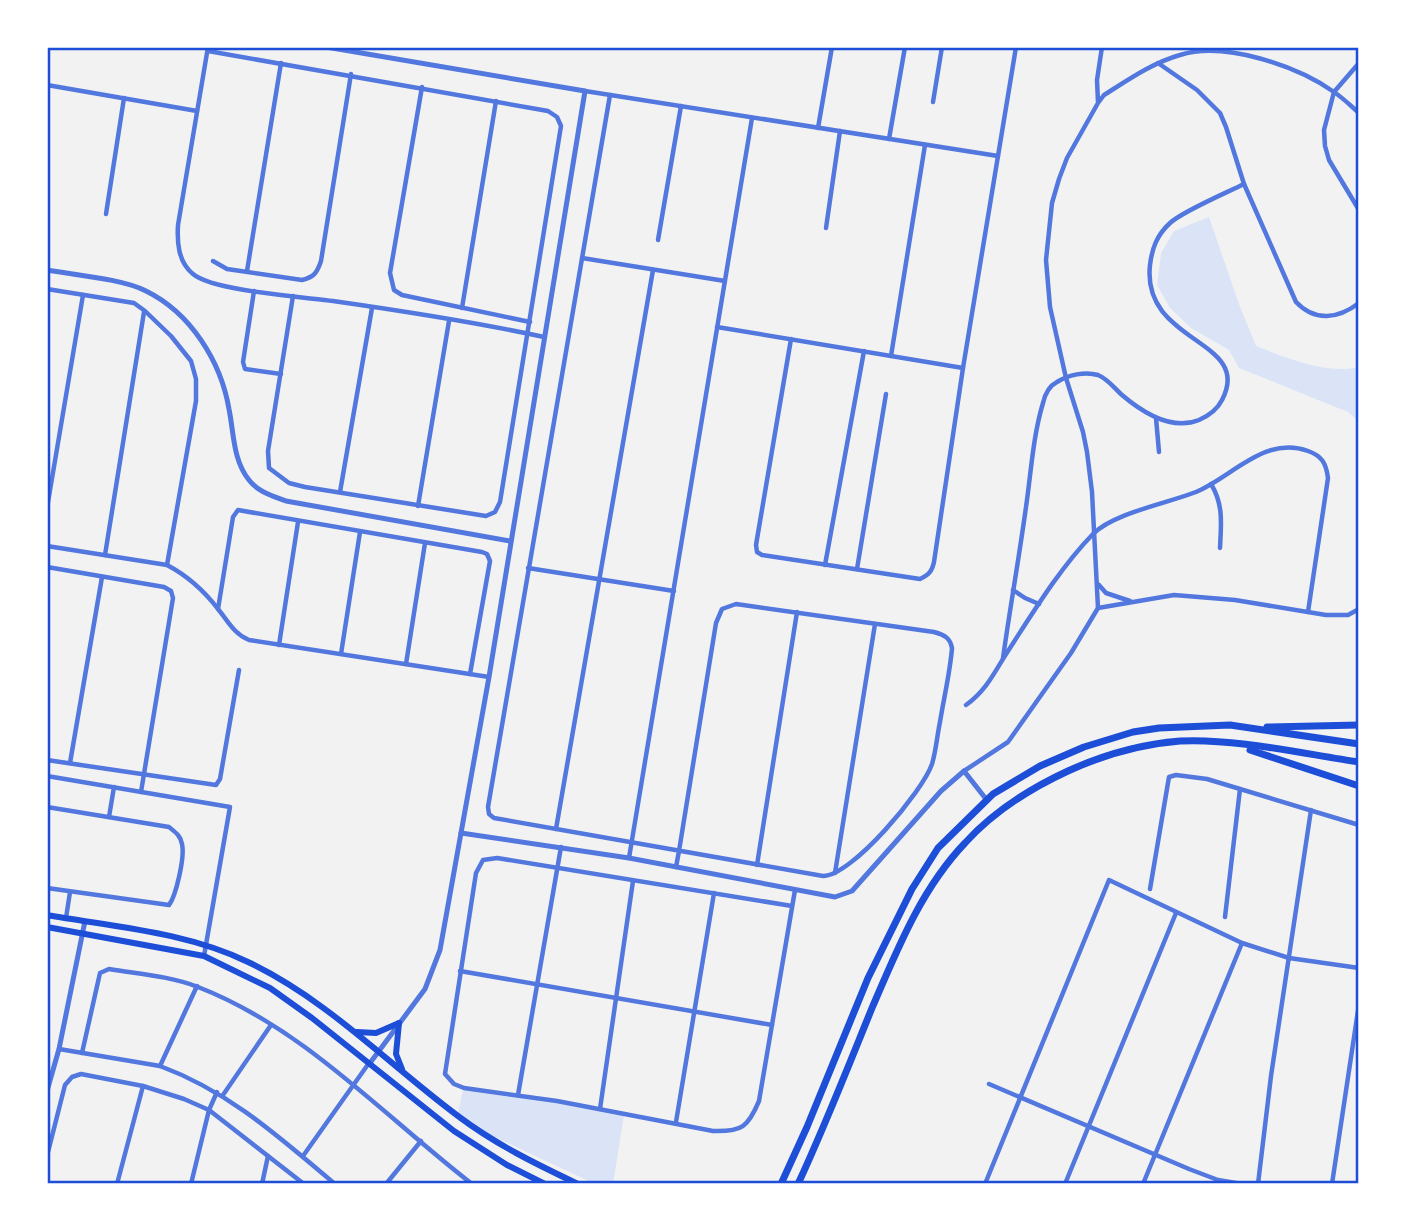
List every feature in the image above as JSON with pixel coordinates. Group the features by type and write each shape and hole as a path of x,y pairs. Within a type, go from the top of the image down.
{"main road":[{"path":"780,1184 807,1127 868,978 912,889 938,848 986,799 1040,766 1109,739 1146,730 1188,726 1245,728 1359,725"},
{"path":"1245,728 1359,744"},
{"path":"798,1184 906,931 929,889 964,844 990,818 1021,795 1091,761 1123,751 1179,741 1230,743 1359,762"},
{"path":"1230,743 1359,786"},
{"path":"47,915 166,935 206,945 247,961 294,987 485,1135 578,1184"},
{"path":"47,928 204,956 270,988 370,1063 454,1132 507,1165 545,1184"},
{"path":"355,1032 376,1033 399,1023 396,1054 404,1072"}],"street":[{"path":"326,47 602,94 998,156"},
{"path":"818,128 831,47"},
{"path":"889,139 905,47"},
{"path":"933,102 942,47"},
{"path":"791,339 757,552 762,555 920,579 927,576 932,571 934,562 1016,47"},
{"path":"1098,103 1097,80 1102,47"},
{"path":"293,296 268,451 269,468 289,483 486,516 495,512 500,502 528,334 561,126 557,117 548,111 208,49 178,225 177,244 181,258 191,273 215,284 372,308 528,334 544,337"},
{"path":"461,833 676,866 835,897 852,891 941,791 964,771 1008,742 1071,653 1098,608 1092,492 1083,432 1066,377 1050,307 1046,260 1052,202 1067,158 1098,103 1104,95 1157,63 1182,54 1206,50 1239,54 1278,64 1334,92 1359,113"},
{"path":"247,271 281,63"},
{"path":"1157,63 1197,90 1220,113 1244,184 1296,302 1304,311 1314,316 1329,317 1342,314 1359,303"},
{"path":"1359,63 1334,92 1327,114 1325,146 1337,176 1350,192 1359,210"},
{"path":"213,261 228,269 302,280 312,278 317,272 351,74"},
{"path":"47,85 197,111"},
{"path":"422,88 390,273 391,284 394,290 402,295 530,321"},
{"path":"303,1156 425,989 440,950 489,677 585,91"},
{"path":"610,95 528,568 489,814 494,818 678,851 823,876 835,874 867,850 925,780 933,762 952,648 950,640 944,635 736,604 722,609 716,623 678,851 676,866"},
{"path":"106,214 124,98"},
{"path":"462,308 496,101"},
{"path":"658,240 681,106"},
{"path":"629,858 752,118"},
{"path":"826,228 841,131"},
{"path":"891,356 925,145"},
{"path":"1003,659 1046,391 1066,377 1096,374 1156,418 1191,423 1215,410 1223,398 1227,373 1224,363 1215,353 1176,328 1158,307 1151,290 1149,271 1152,250 1160,234 1172,221 1244,184"},
{"path":"582,258 725,281"},
{"path":"47,270 137,286 163,300 184,320 209,351 221,378 241,468 251,483 267,494 286,501 510,541"},
{"path":"556,829 653,270"},
{"path":"47,289 134,303 171,336 191,361 196,379 196,401 167,565"},
{"path":"254,290 243,362 245,369 281,374"},
{"path":"47,508 83,295"},
{"path":"340,492 372,308"},
{"path":"105,555 145,311"},
{"path":"418,506 449,321"},
{"path":"718,327 963,368"},
{"path":"825,565 864,351"},
{"path":"857,569 886,394"},
{"path":"1156,418 1158,452"},
{"path":"966,705 988,685 1039,604 1094,533 1110,522 1198,491 1261,453 1277,449 1301,448 1318,455 1326,464 1328,478 1308,612"},
{"path":"1211,484 1217,494 1222,514 1220,548"},
{"path":"218,608 235,512 238,510 482,552 487,554 491,561 470,674"},
{"path":"279,645 298,522"},
{"path":"341,654 360,532"},
{"path":"406,664 425,542"},
{"path":"47,545 167,565 181,572 245,639 489,677"},
{"path":"47,567 164,587 171,591 173,598 141,792"},
{"path":"528,568 674,591"},
{"path":"71,763 102,577"},
{"path":"1097,581 1106,593 1137,602"},
{"path":"1013,590 1039,604"},
{"path":"1098,608 1174,595 1197,595 1340,616 1359,609"},
{"path":"757,864 797,612"},
{"path":"835,874 875,624"},
{"path":"47,760 216,785 220,779 239,670"},
{"path":"964,771 986,799"},
{"path":"47,776 230,807 204,956"},
{"path":"1150,889 1169,776 1206,779 1359,825"},
{"path":"109,817 114,787"},
{"path":"1225,917 1240,789"},
{"path":"47,807 169,827 178,834 183,846 174,898 169,905 47,888"},
{"path":"1258,1184 1311,810"},
{"path":"518,1095 561,847"},
{"path":"792,906 497,858 483,860 476,873 444,1074 454,1084 464,1088 676,1122 713,1131 734,1132 750,1121 759,1101 795,890"},
{"path":"985,1184 1109,880 1242,943 1289,958 1359,968"},
{"path":"600,1109 633,881"},
{"path":"66,918 69,892"},
{"path":"676,1122 715,893"},
{"path":"1065,1184 1176,913"},
{"path":"47,1091 59,1049 85,922"},
{"path":"1143,1184 1242,943"},
{"path":"82,1053 100,973 103,970 197,986 271,1025 300,1044 472,1184"},
{"path":"460,971 772,1025"},
{"path":"160,1066 197,986"},
{"path":"1332,1184 1359,1004"},
{"path":"223,1095 271,1025"},
{"path":"59,1049 160,1066 217,1092 303,1156 335,1184"},
{"path":"47,1156 65,1085 72,1077 81,1074 143,1086 209,1110 304,1184"},
{"path":"989,1084 1218,1182 1242,1184"},
{"path":"117,1184 143,1086"},
{"path":"191,1184 209,1110 217,1092"},
{"path":"386,1184 421,1141"},
{"path":"262,1184 268,1156"}],"shaded area":[{"path":"1209,217 1256,346 1320,367 1359,367 1359,422 1348,412 1239,368 1229,350 1191,328 1170,308 1157,285 1161,253 1174,231"},
{"path":"463,1089 559,1102 624,1115 613,1184 595,1184 486,1133 458,1113"}]}
